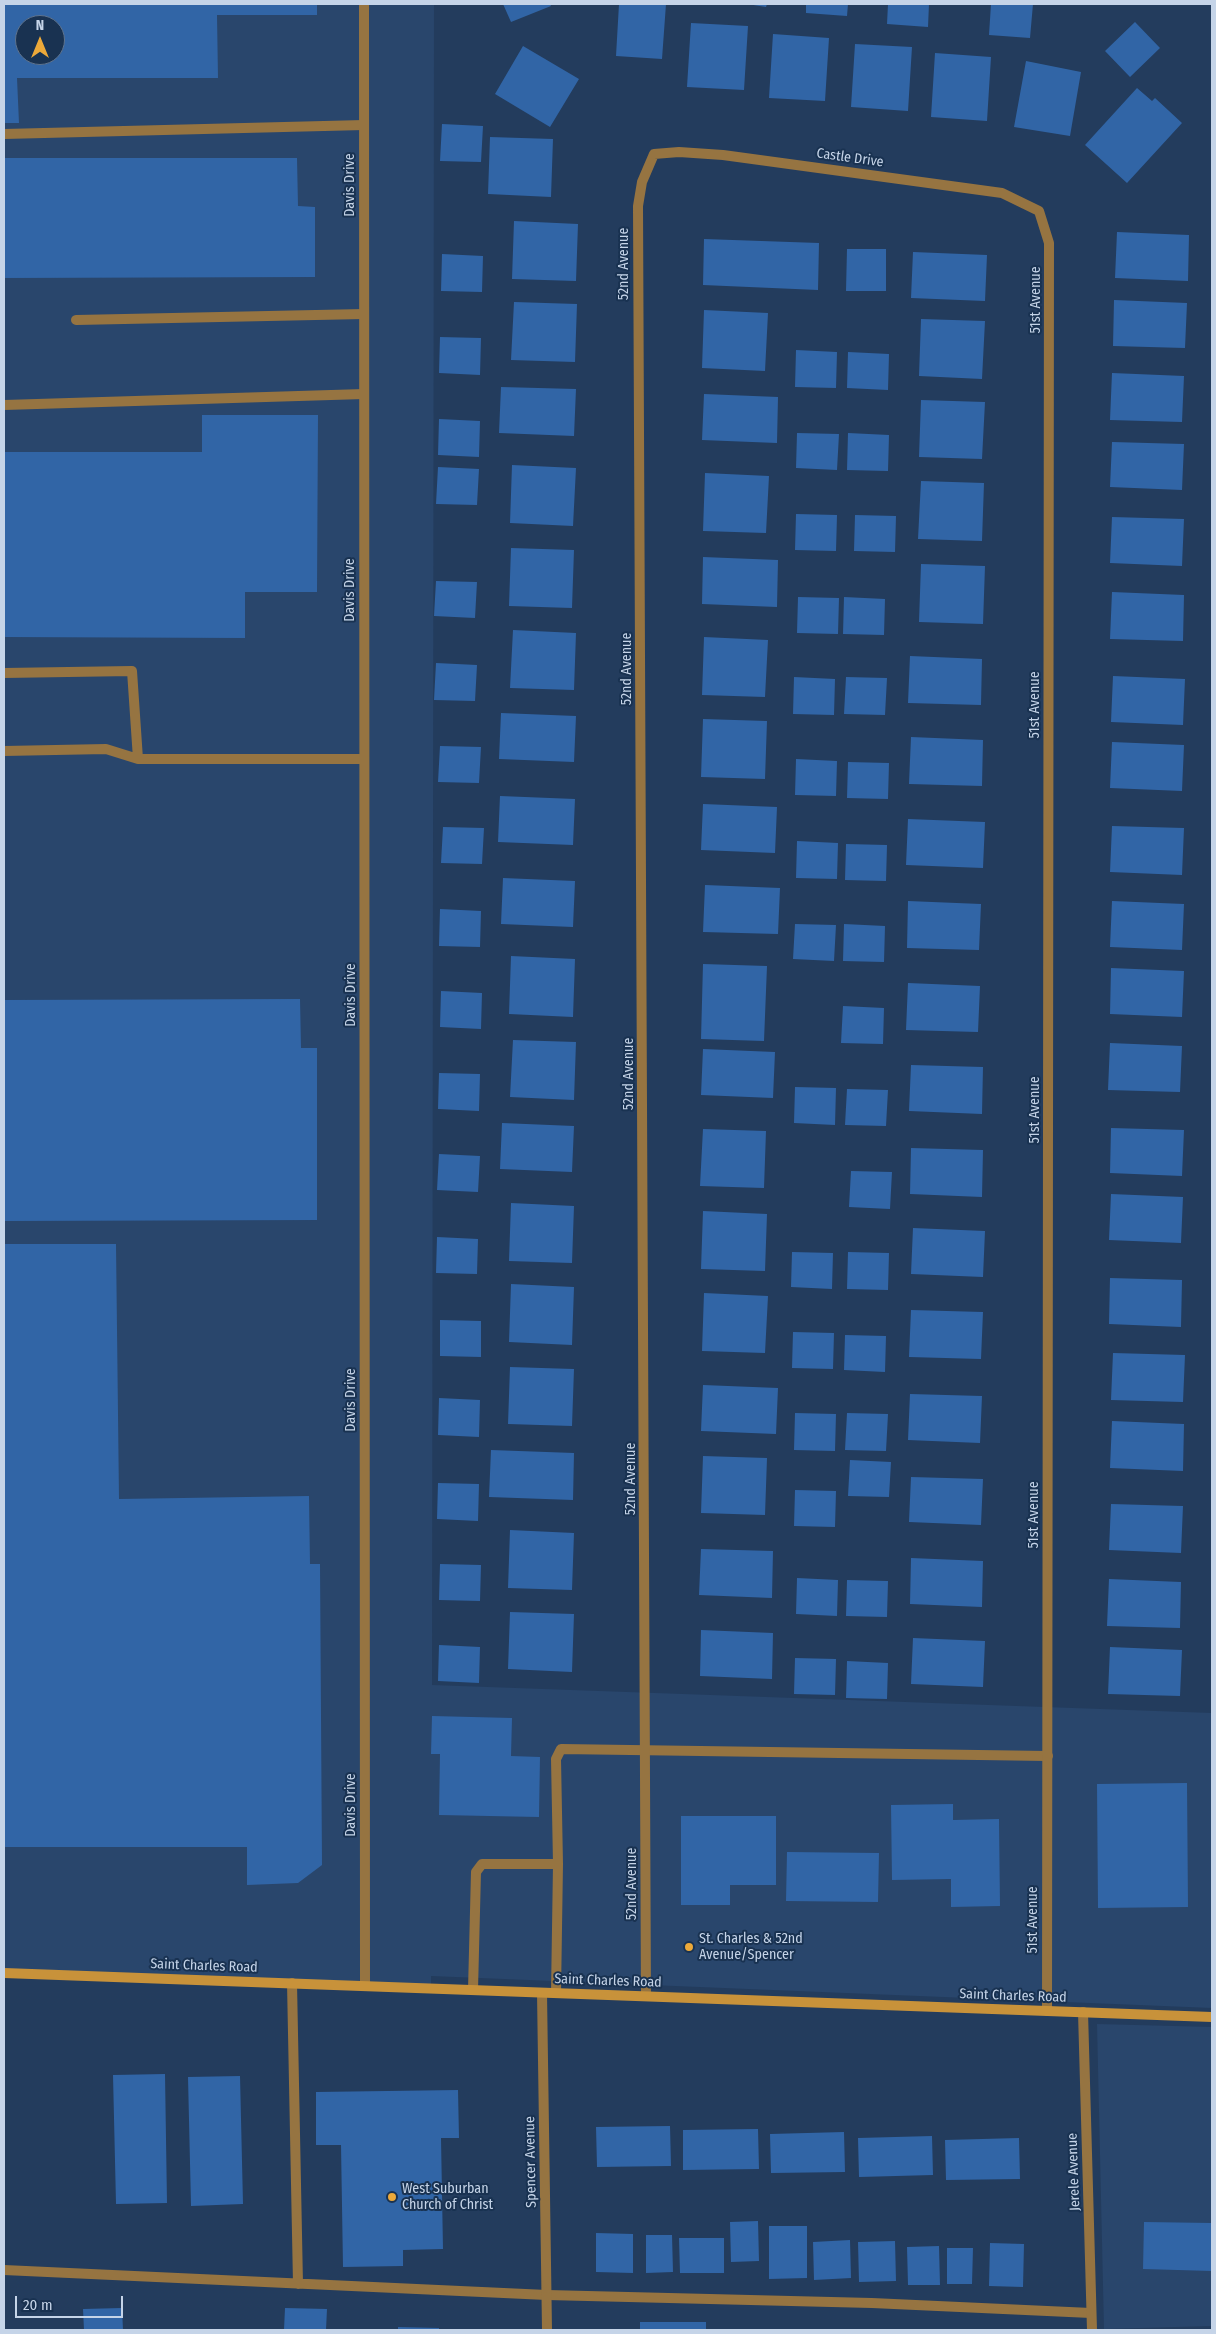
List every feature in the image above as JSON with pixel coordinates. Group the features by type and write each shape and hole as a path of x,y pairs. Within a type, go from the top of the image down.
{"main road":[{"name":"Saint Charles Road","path":"4,1972 1212,2017"}],"street":[{"name":"Davis Drive","path":"364,4 365,1986"},
{"path":"4,134 364,125"},
{"name":"Castle Drive","path":"654,154 679,152 723,154 1002,193 1039,211"},
{"name":"52nd Avenue","path":"646,1996 638,206 642,182 654,154"},
{"name":"51st Avenue","path":"1039,211 1049,244 1047,2011"},
{"path":"76,320 364,314"},
{"path":"4,405 364,394"},
{"path":"4,673 132,671 138,759"},
{"path":"4,751 106,749 138,759 364,759"},
{"path":"556,1992 558,1864 556,1759 561,1749 1048,1756"},
{"path":"474,1990 476,1872 482,1864 558,1864"},
{"path":"292,1983 298,2284"},
{"name":"Spencer Avenue","path":"542,1992 547,2330"},
{"name":"Jerele Avenue","path":"1083,2012 1092,2330"},
{"path":"4,2270 546,2295 872,2303 1091,2313"}],"shaded area":[{"path":"4,4 434,4 432,1685 1212,1713 1212,2008 431,1976 431,1988 4,1970"},
{"path":"1097,2024 1212,2027 1212,2326 1104,2329"}],"building":[{"path":"4,4 317,4 317,15 217,15 218,78 17,78 19,123 4,123"},
{"path":"503,4 550,4 551,6 511,22"},
{"path":"619,4 666,4 662,59 616,56"},
{"path":"747,4 767,4 766,7"},
{"path":"806,4 848,4 847,16 806,13"},
{"path":"888,4 929,4 928,27 887,24"},
{"path":"991,4 1033,4 1030,38 989,35"},
{"path":"1135,22 1160,48 1130,77 1105,51"},
{"path":"691,23 748,26 744,90 687,87"},
{"path":"773,34 829,38 825,101 769,98"},
{"path":"855,44 912,47 908,111 851,107"},
{"path":"523,46 579,79 550,127 495,94"},
{"path":"935,53 991,57 987,121 931,117"},
{"path":"1026,61 1081,72 1070,136 1014,127"},
{"path":"1137,88 1152,101 1155,98 1182,123 1127,183 1085,145"},
{"path":"442,124 483,126 481,162 440,161"},
{"path":"490,137 553,139 551,197 488,194"},
{"path":"4,158 297,158 298,206 315,207 315,277 4,278"},
{"path":"514,221 578,224 576,281 512,279"},
{"path":"1117,232 1189,235 1188,281 1115,278"},
{"path":"704,239 819,243 818,290 703,285"},
{"path":"847,249 886,249 886,291 846,291"},
{"path":"913,252 987,255 985,301 911,298"},
{"path":"442,254 483,256 482,292 441,291"},
{"path":"1114,300 1187,303 1185,348 1113,346"},
{"path":"514,302 577,304 575,362 511,360"},
{"path":"704,310 768,313 765,371 702,368"},
{"path":"921,319 985,321 982,379 919,376"},
{"path":"440,337 481,338 480,375 439,373"},
{"path":"796,350 837,352 836,388 795,387"},
{"path":"848,352 889,354 888,390 847,388"},
{"path":"1112,373 1184,376 1182,422 1110,420"},
{"path":"501,387 576,389 574,436 499,433"},
{"path":"704,394 778,397 777,443 702,440"},
{"path":"921,400 985,402 982,459 919,457"},
{"path":"202,415 318,415 317,592 245,592 245,638 4,637 4,452 202,452"},
{"path":"439,419 480,421 479,457 438,455"},
{"path":"797,433 839,434 837,470 796,468"},
{"path":"848,433 889,435 888,471 847,470"},
{"path":"1112,442 1184,444 1182,490 1110,487"},
{"path":"512,465 576,468 573,526 510,523"},
{"path":"438,467 479,469 477,505 436,504"},
{"path":"705,473 769,476 766,533 703,531"},
{"path":"921,481 984,483 982,541 918,539"},
{"path":"796,514 837,515 836,551 795,550"},
{"path":"855,515 896,516 895,552 854,551"},
{"path":"1112,517 1184,519 1182,566 1110,563"},
{"path":"511,548 574,550 572,608 509,606"},
{"path":"703,557 778,560 777,607 702,604"},
{"path":"921,564 985,566 983,624 919,622"},
{"path":"436,581 477,582 475,618 434,616"},
{"path":"1112,592 1184,595 1183,641 1110,639"},
{"path":"798,597 839,598 838,634 797,633"},
{"path":"844,597 885,599 884,635 843,634"},
{"path":"513,630 576,633 574,690 510,688"},
{"path":"704,637 768,640 765,697 702,695"},
{"path":"910,656 982,659 981,705 908,703"},
{"path":"436,663 477,665 475,701 434,700"},
{"path":"1113,676 1185,679 1183,725 1111,722"},
{"path":"794,677 835,679 834,715 793,714"},
{"path":"846,677 887,678 885,715 844,714"},
{"path":"501,713 576,716 574,762 499,759"},
{"path":"703,719 767,721 765,779 701,777"},
{"path":"911,737 983,740 982,786 909,784"},
{"path":"1112,742 1184,745 1182,791 1110,788"},
{"path":"440,746 481,747 479,783 438,782"},
{"path":"796,759 837,761 836,796 795,795"},
{"path":"848,762 889,763 888,799 847,798"},
{"path":"500,796 575,799 573,845 498,842"},
{"path":"703,804 777,807 775,853 701,850"},
{"path":"908,819 985,822 983,868 906,865"},
{"path":"1112,826 1184,828 1182,875 1110,872"},
{"path":"443,827 484,828 482,864 441,863"},
{"path":"797,841 838,843 837,879 796,878"},
{"path":"846,844 887,845 886,881 845,880"},
{"path":"503,878 575,881 573,927 501,924"},
{"path":"705,885 780,888 778,934 703,932"},
{"path":"908,901 981,904 979,950 907,948"},
{"path":"1112,901 1184,904 1182,950 1110,947"},
{"path":"440,909 481,911 480,947 439,946"},
{"path":"795,924 836,925 834,961 793,959"},
{"path":"844,924 885,926 884,962 843,961"},
{"path":"511,956 575,959 573,1017 509,1014"},
{"path":"703,964 767,966 764,1041 701,1039"},
{"path":"1111,968 1184,971 1182,1017 1110,1014"},
{"path":"908,983 980,986 978,1032 906,1030"},
{"path":"441,991 482,993 481,1029 440,1027"},
{"path":"300,999 301,1048 317,1048 317,1220 4,1221 4,1000"},
{"path":"843,1006 884,1008 883,1044 841,1043"},
{"path":"513,1040 576,1042 574,1100 510,1097"},
{"path":"1110,1043 1182,1046 1180,1092 1108,1090"},
{"path":"703,1049 775,1052 773,1098 701,1095"},
{"path":"911,1065 983,1067 982,1114 909,1111"},
{"path":"439,1073 480,1074 479,1111 438,1109"},
{"path":"795,1087 836,1088 835,1125 794,1123"},
{"path":"847,1089 888,1090 886,1126 845,1125"},
{"path":"502,1123 574,1126 572,1172 500,1169"},
{"path":"1111,1128 1184,1130 1182,1176 1110,1173"},
{"path":"703,1129 766,1131 764,1188 700,1186"},
{"path":"911,1148 983,1150 982,1197 910,1194"},
{"path":"439,1154 480,1156 478,1192 437,1190"},
{"path":"851,1171 892,1172 890,1209 849,1207"},
{"path":"1111,1194 1183,1197 1181,1243 1109,1240"},
{"path":"511,1203 574,1206 572,1263 509,1261"},
{"path":"703,1211 767,1214 765,1271 701,1269"},
{"path":"913,1228 985,1231 983,1277 911,1274"},
{"path":"437,1237 478,1239 477,1274 436,1273"},
{"path":"4,1244 116,1244 119,1499 309,1496 310,1564 320,1564 322,1865 298,1883 247,1885 247,1847 4,1847"},
{"path":"792,1252 833,1253 832,1289 791,1287"},
{"path":"848,1252 889,1253 888,1290 847,1289"},
{"path":"1110,1278 1182,1280 1181,1327 1109,1324"},
{"path":"511,1284 574,1287 572,1345 509,1342"},
{"path":"704,1293 768,1296 765,1353 702,1351"},
{"path":"911,1310 983,1312 981,1359 909,1357"},
{"path":"440,1320 481,1321 481,1357 440,1356"},
{"path":"793,1332 834,1333 833,1369 792,1368"},
{"path":"845,1335 886,1336 885,1372 844,1370"},
{"path":"1113,1353 1185,1355 1183,1402 1111,1400"},
{"path":"510,1367 574,1369 572,1426 508,1424"},
{"path":"703,1385 778,1388 776,1434 701,1431"},
{"path":"910,1394 982,1396 980,1443 908,1440"},
{"path":"439,1398 480,1400 479,1437 438,1435"},
{"path":"795,1413 836,1414 835,1451 794,1450"},
{"path":"847,1413 888,1414 886,1451 845,1450"},
{"path":"1112,1421 1184,1424 1183,1471 1110,1468"},
{"path":"491,1450 574,1453 573,1500 489,1497"},
{"path":"703,1456 767,1458 765,1515 701,1513"},
{"path":"850,1460 891,1462 889,1497 848,1496"},
{"path":"911,1477 983,1479 981,1525 909,1522"},
{"path":"438,1483 479,1484 478,1521 437,1519"},
{"path":"795,1490 836,1491 835,1527 794,1526"},
{"path":"1111,1504 1183,1506 1181,1553 1109,1550"},
{"path":"510,1530 574,1533 572,1590 508,1588"},
{"path":"701,1549 773,1551 772,1598 699,1595"},
{"path":"911,1558 983,1561 982,1607 910,1604"},
{"path":"440,1564 481,1565 480,1601 439,1600"},
{"path":"797,1578 838,1580 837,1616 796,1614"},
{"path":"1109,1579 1181,1582 1180,1628 1107,1626"},
{"path":"847,1580 888,1581 887,1617 846,1616"},
{"path":"510,1612 574,1614 572,1672 508,1669"},
{"path":"701,1630 773,1633 772,1679 700,1676"},
{"path":"913,1638 985,1641 983,1687 911,1684"},
{"path":"439,1645 480,1647 479,1683 438,1681"},
{"path":"1110,1647 1182,1650 1180,1696 1108,1694"},
{"path":"795,1658 836,1659 835,1695 794,1694"},
{"path":"847,1661 888,1663 887,1699 846,1698"},
{"path":"432,1716 512,1718 511,1756 540,1757 539,1817 439,1815 440,1754 431,1754"},
{"path":"1187,1783 1188,1907 1098,1908 1097,1784"},
{"path":"953,1804 953,1820 999,1819 1000,1906 951,1907 951,1879 892,1880 891,1805"},
{"path":"681,1816 776,1816 776,1885 730,1885 730,1905 681,1905"},
{"path":"787,1852 879,1853 878,1902 786,1901"},
{"path":"165,2074 167,2203 116,2204 113,2075"},
{"path":"240,2076 243,2204 191,2206 188,2077"},
{"name":"West Suburban Church of Christ","path":"458,2090 459,2138 441,2138 443,2249 403,2250 403,2266 343,2267 341,2145 316,2145 316,2092"},
{"path":"670,2126 671,2166 597,2167 596,2127"},
{"path":"758,2129 759,2169 683,2170 683,2130"},
{"path":"844,2132 845,2172 771,2173 770,2134"},
{"path":"932,2136 933,2175 859,2177 858,2138"},
{"path":"1019,2138 1020,2179 946,2180 945,2140"},
{"path":"758,2221 759,2261 731,2262 730,2222"},
{"path":"1144,2222 1212,2223 1212,2271 1143,2269"},
{"path":"769,2226 807,2226 807,2278 769,2279"},
{"path":"596,2233 633,2234 633,2273 596,2272"},
{"path":"646,2235 672,2235 673,2272 646,2273"},
{"path":"679,2238 724,2238 724,2273 680,2273"},
{"path":"850,2240 851,2278 814,2280 813,2242"},
{"path":"895,2241 896,2281 859,2282 858,2242"},
{"path":"990,2243 1024,2244 1023,2287 989,2286"},
{"path":"939,2246 940,2285 908,2285 907,2247"},
{"path":"947,2248 973,2248 972,2284 947,2284"},
{"path":"122,2308 123,2330 84,2330 83,2309"},
{"path":"285,2308 327,2309 326,2330 284,2330"},
{"path":"640,2322 706,2322 706,2330 640,2330"},
{"path":"398,2327 439,2328 439,2330 398,2330"}],"place":[{"name":"St. Charles & 52nd Avenue/Spencer","path":"689,1947"},
{"name":"West Suburban Church of Christ","path":"392,2197"}]}
